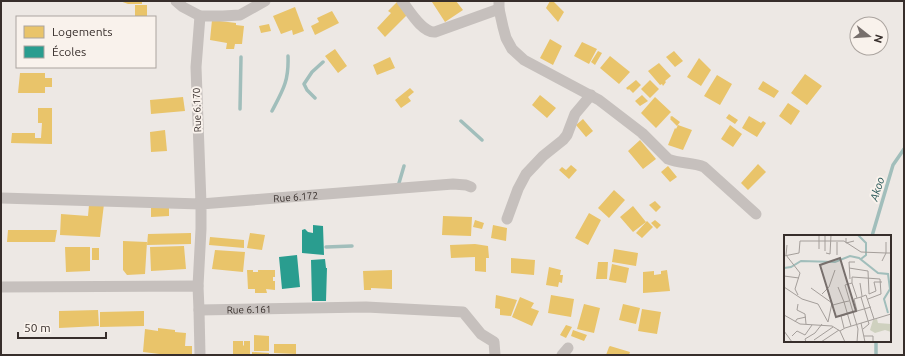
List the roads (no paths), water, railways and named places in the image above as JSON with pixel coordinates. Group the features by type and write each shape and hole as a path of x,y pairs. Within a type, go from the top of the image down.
{"street":[{"path":"176,1 183,7 200,16 240,14 265,1"},
{"path":"402,1 421,25 427,31 431,32 435,32 499,5 506,38 512,49 524,60 599,100 642,133 668,159 697,164 704,168 756,214"},
{"name":"Rue 6.170","path":"200,16 196,67 201,204"},
{"path":"507,218 518,189 526,174 543,156 563,140 567,135 575,114 591,95"},
{"name":"Rue 6.172","path":"1,198 201,204 453,184 471,187"},
{"path":"200,355 198,286 201,204"},
{"path":"1,287 198,286"},
{"name":"Rue 6.161","path":"199,310 366,307 463,312 481,334 494,342 495,355"}],"waterway":[{"path":"272,111 286,79 288,56"},
{"path":"240,109 241,57"},
{"path":"315,98 307,90 304,84 312,72 323,62"},
{"path":"461,121 482,140"},
{"name":"Akoo","path":"872,235 893,165 904,149"},
{"path":"399,183 404,166"},
{"path":"326,247 352,246"},
{"name":"Akoo","path":"876,342 876,355"}]}
